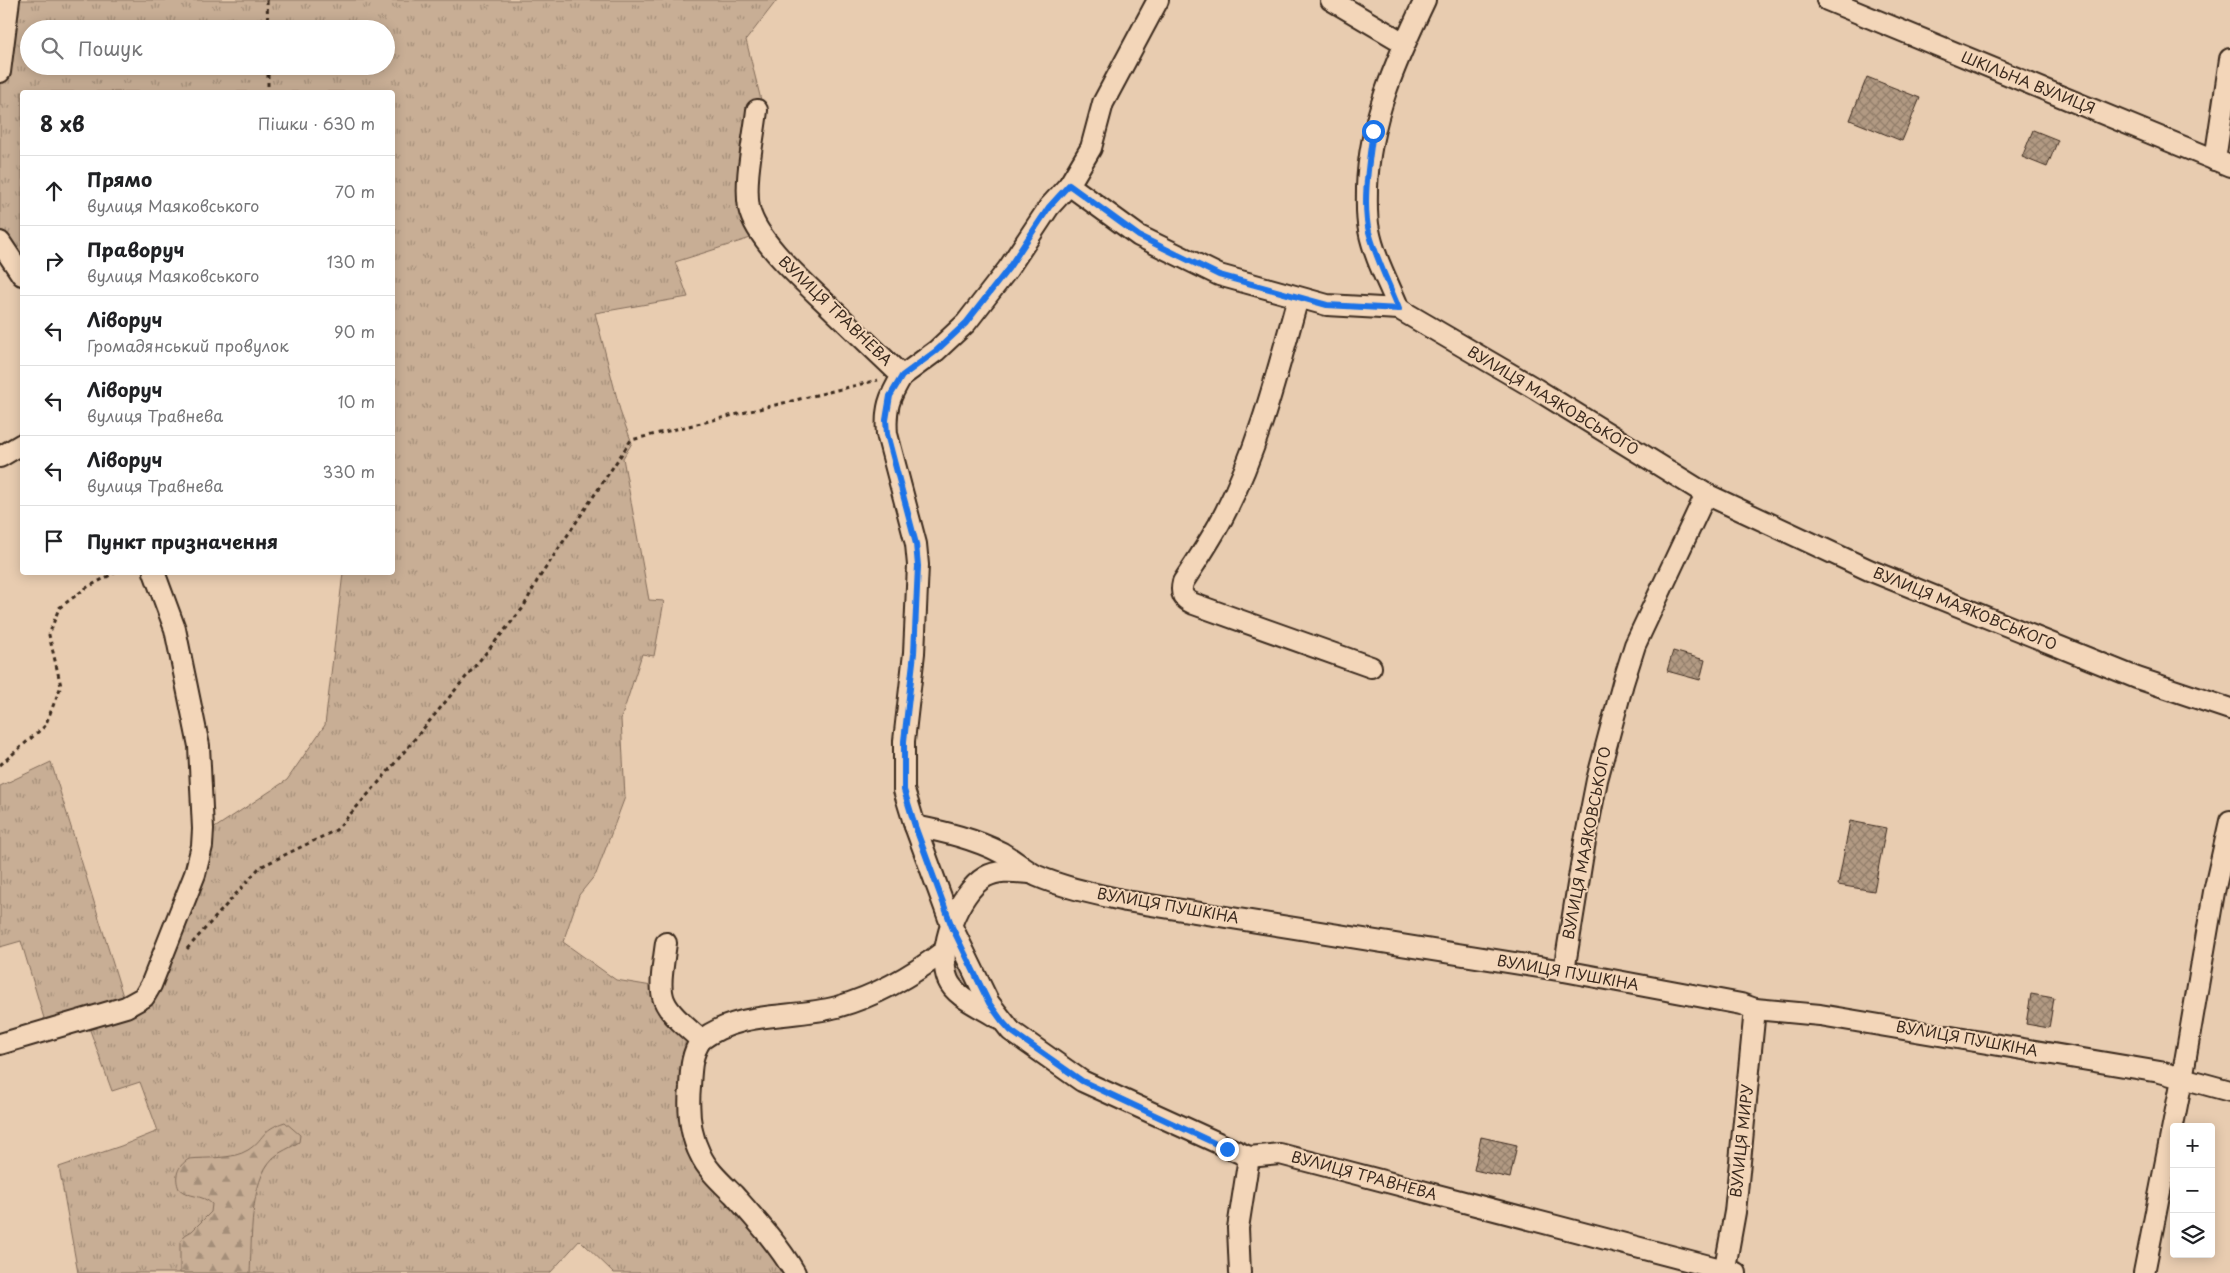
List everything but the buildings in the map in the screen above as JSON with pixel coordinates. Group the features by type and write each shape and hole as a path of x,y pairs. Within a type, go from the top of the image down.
{"street":[{"path":"0,72 9,0"},
{"path":"902,376 936,351 966,323 1008,269 1049,207 1069,185 1091,148 1104,102 1158,0"},
{"path":"1331,0 1404,43"},
{"path":"1399,309 1372,239 1367,212 1369,156 1373,131 1385,91 1404,43 1425,0"},
{"name":"ШКІЛЬНА ВУЛИЦЯ","path":"1826,0 2223,163"},
{"path":"2223,163 2230,59"},
{"name":"ВУЛИЦЯ ТРАВНЕВА","path":"757,110 748,191 749,209 754,224 768,243 799,277 902,376 890,396 886,420 895,470 916,544 918,566 914,653 904,741 904,790 915,826 952,927 989,1003 1002,1021 1011,1031 1082,1081 1250,1157 1280,1154 1728,1272"},
{"name":"ВУЛИЦЯ МАЯКОВСЬКОГО","path":"1069,185 1139,236 1219,275 1327,305 1399,309 1536,389 1706,494 1870,570 2137,678 2230,709"},
{"path":"0,242 20,272"},
{"path":"1298,298 1278,369 1238,486 1220,521 1183,582 1181,591 1185,599 1194,604 1371,667"},
{"path":"0,456 20,445"},
{"name":"ВУЛИЦЯ МАЯКОВСЬКОГО","path":"1564,971 1597,780 1623,683 1635,646 1706,494"},
{"path":"0,1044 126,1007 144,997 151,985 195,874 202,846 199,746 175,629 155,575"},
{"path":"2144,1273 2182,1079 2214,892 2230,821"},
{"name":"ВУЛИЦЯ ПУШКІНА","path":"915,826 980,843 1003,854 1031,872 1070,887 1126,901 1564,971 1741,1004 1755,1009 1820,1015 2160,1072 2230,1091"},
{"path":"1002,1021 956,991 948,980 944,951 960,904 971,888 985,877 999,872 1031,872"},
{"path":"666,943 661,984 665,1005 701,1040"},
{"path":"795,1273 767,1231 708,1168 700,1155 693,1135 689,1106 692,1061 695,1050 701,1040 714,1030 731,1023 836,1007 859,999 921,970 944,951"},
{"name":"ВУЛИЦЯ МИРУ","path":"1728,1272 1755,1009"},
{"path":"1240,1273 1238,1228 1250,1157"}],"path":[{"path":"267,0 268,20"},
{"path":"268,75 268,90"},
{"path":"182,954 260,867 336,830 380,781 523,608 537,581 631,440 872,381 902,376"},
{"path":"0,765 45,726 61,686 49,636 58,608 86,588 110,575"}],"green space":[{"path":"0,0 777,0 746,40 762,104 753,110 757,236 675,262 688,297 595,313 621,414 632,443 623,458 649,600 664,601 654,656 642,654 621,719 625,797 596,874 579,895 563,942 616,980 658,987 698,1053 695,1062 703,1152 799,1273 614,1273 580,1240 550,1273 78,1273 59,1167 158,1131 140,1082 112,1091 87,1022 146,999 207,833 287,780 325,725 343,575 395,575 395,90 20,90 20,277 0,249"},
{"path":"51,762 125,1003 46,1025 21,941 0,947 0,786"},
{"path":"954,957 959,958 984,1000 959,988 948,960"},
{"path":"285,1122 300,1135 299,1142 273,1158 265,1169 260,1182 253,1212 250,1273 180,1273 180,1242 185,1235 192,1231 211,1212 212,1204 179,1189 177,1176 179,1168 189,1159 227,1157 242,1153 253,1146 271,1128"}],"route":[{"path":"1227,1149 1082,1081 1011,1031 989,1003 952,927 915,826 904,790 904,741 914,653 918,566 916,544 887,434 887,408 890,396 902,376 936,351 966,323 1008,269 1049,207 1069,185 1139,236 1219,275 1327,305 1399,309 1369,231 1367,212 1368,178 1373,131"}]}
